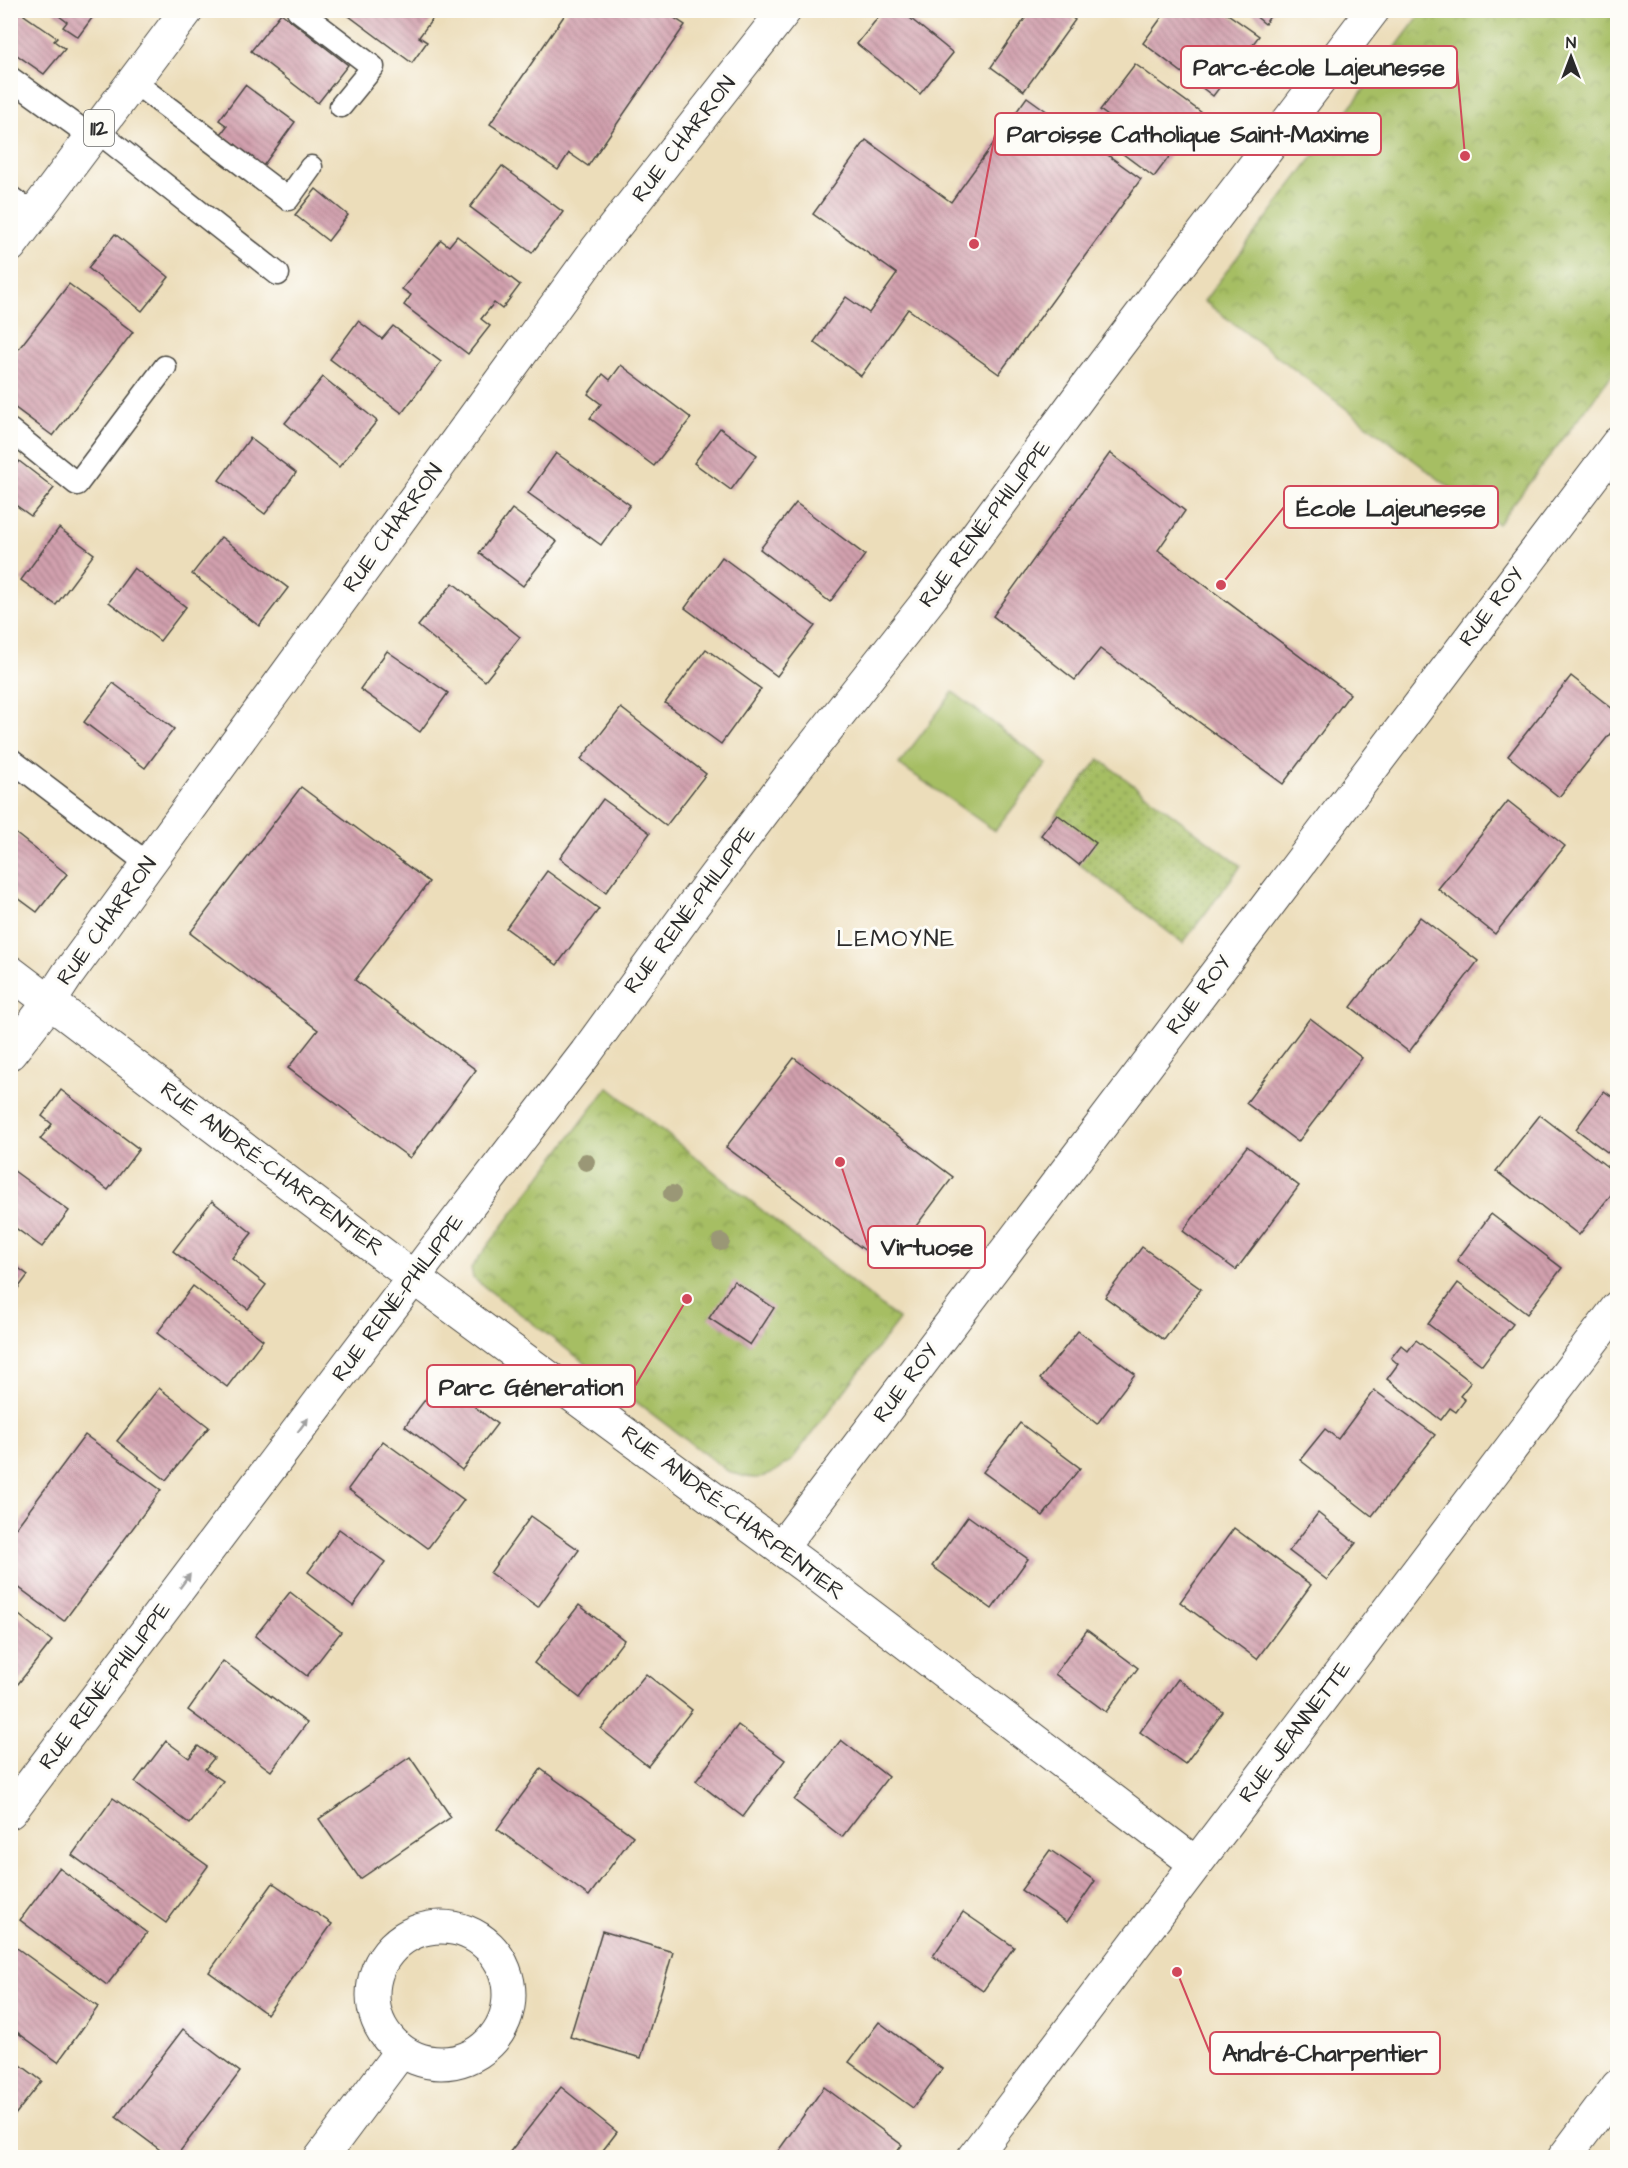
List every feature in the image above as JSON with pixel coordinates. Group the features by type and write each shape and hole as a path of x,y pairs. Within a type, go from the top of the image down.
{"street":[{"name":"112","path":"10,246 22,206 94,134 187,10"},
{"name":"RUE CHARRON","path":"10,1053 49,1003 597,249 785,10"},
{"name":"RUE RENÉ-PHILIPPE","path":"10,1812 586,1053 797,767 932,596 1081,395 1373,10"},
{"name":"RUE ROY","path":"781,1548 1617,443"},
{"name":"RUE ANDRÉ-CHARPENTIER","path":"10,972 414,1277 781,1548 1195,1863"},
{"name":"RUE JEANNETTE","path":"973,2157 1617,1307"},
{"path":"430,1927 453,1927 475,1934 492,1948 505,1966 510,1988 509,2010 500,2031 485,2048 476,2054 444,2064 422,2061 401,2051 385,2035 375,2014 372,1991 377,1968 390,1948 408,1934 430,1927"},
{"path":"321,2157 401,2051"},
{"path":"1564,2157 1617,2086"}],"lane":[{"path":"298,10 373,67 341,106"},
{"path":"10,78 94,134 278,274"},
{"path":"134,82 288,199 311,167"},
{"path":"10,430 77,484 165,367"},
{"path":"10,759 148,864"}],"green space":[{"path":"1423,11 1617,11 1617,368 1498,524 1204,301"},
{"path":"953,692 1047,764 995,831 899,764"},
{"path":"1099,759 1241,866 1183,943 1041,835"},
{"path":"608,1087 899,1320 790,1462 766,1476 745,1477 726,1470 473,1278 471,1268"}],"building":[{"path":"10,10 24,10 26,12 24,15 57,38 54,41 65,49 44,74 10,50"},
{"path":"51,10 98,10 78,37 63,27 67,22"},
{"path":"341,10 439,10 419,37 427,42 412,63"},
{"path":"568,10 678,10 673,17 685,25 588,166 569,153 558,170 490,124"},
{"path":"884,10 900,10 953,53 920,94 857,44"},
{"path":"1031,10 1062,10 1075,20 1024,91 991,67"},
{"path":"1167,10 1222,10 1259,36 1213,96 1143,43"},
{"path":"1248,10 1274,10 1265,24"},
{"path":"281,13 348,65 318,103 251,51"},
{"path":"1135,64 1202,113 1154,177 1103,139 1116,122 1100,110"},
{"path":"245,85 295,122 263,166 221,134 227,126 219,120"},
{"path":"1027,97 1141,179 999,374 908,309 861,376 814,342 846,297 869,313 897,274 813,214 866,140 951,202"},
{"path":"502,166 563,212 532,253 470,207"},
{"path":"316,189 348,215 328,241 295,215"},
{"path":"115,234 169,277 142,311 88,268"},
{"path":"457,236 520,285 502,309 494,303 481,319 490,326 468,354 404,305 411,295 402,289 441,240 449,246"},
{"path":"69,284 133,332 53,436 10,404 10,360"},
{"path":"358,321 382,339 393,326 441,362 402,413 330,359"},
{"path":"621,365 691,418 654,466 590,418 601,404 588,394 603,374 610,380"},
{"path":"323,377 377,421 339,467 285,423"},
{"path":"720,428 757,455 731,490 694,463"},
{"path":"250,438 296,473 265,514 219,480"},
{"path":"556,453 630,505 601,545 528,493"},
{"path":"1110,453 1185,511 1158,550 1350,694 1283,784 1100,649 1075,680 993,616"},
{"path":"19,461 54,488 31,516 10,501 10,472"},
{"path":"796,503 865,555 830,602 760,549"},
{"path":"512,509 557,542 523,586 479,553"},
{"path":"59,528 94,554 56,605 21,580"},
{"path":"221,537 288,588 259,626 192,574"},
{"path":"722,557 815,626 777,676 685,608"},
{"path":"134,568 186,607 160,641 109,602"},
{"path":"453,583 520,637 485,681 418,626"},
{"path":"706,649 761,689 721,744 665,703"},
{"path":"387,651 448,693 420,732 360,689"},
{"path":"1571,676 1618,713 1618,724 1559,797 1508,756"},
{"path":"113,683 174,729 145,768 84,722"},
{"path":"621,708 706,774 666,826 581,759"},
{"path":"301,787 429,882 355,980 476,1070 410,1158 288,1068 318,1030 190,933"},
{"path":"603,799 650,833 606,892 560,858"},
{"path":"1508,801 1565,846 1495,934 1438,889"},
{"path":"1057,814 1096,843 1079,865 1041,835"},
{"path":"10,829 67,874 37,912 10,892"},
{"path":"547,871 599,909 557,965 506,928"},
{"path":"1420,917 1478,961 1409,1052 1351,1007"},
{"path":"1310,1018 1362,1058 1298,1142 1246,1103"},
{"path":"794,1058 953,1177 886,1266 726,1147"},
{"path":"61,1090 139,1149 108,1190 40,1139 52,1124 42,1116"},
{"path":"1604,1091 1618,1101 1618,1160 1576,1129"},
{"path":"1540,1115 1618,1175 1618,1186 1579,1235 1496,1171"},
{"path":"1247,1146 1299,1186 1236,1270 1183,1231"},
{"path":"10,1168 69,1211 42,1247 10,1224"},
{"path":"212,1201 252,1233 232,1258 266,1285 248,1309 173,1251"},
{"path":"1491,1214 1562,1268 1527,1314 1457,1260"},
{"path":"1142,1247 1201,1289 1164,1340 1105,1297"},
{"path":"10,1262 28,1275 10,1299"},
{"path":"734,1281 774,1308 750,1345 709,1318"},
{"path":"1458,1283 1513,1324 1482,1365 1428,1324"},
{"path":"193,1286 263,1340 227,1387 157,1333"},
{"path":"1078,1331 1135,1374 1097,1424 1040,1379"},
{"path":"1416,1340 1471,1382 1460,1396 1465,1400 1456,1412 1450,1408 1441,1420 1387,1379 1398,1364 1391,1358 1401,1345 1408,1351"},
{"path":"440,1380 497,1424 462,1470 405,1426"},
{"path":"159,1388 209,1427 166,1480 117,1441"},
{"path":"1374,1390 1435,1435 1372,1516 1300,1460 1325,1429 1338,1439"},
{"path":"1020,1423 1080,1468 1043,1516 983,1472"},
{"path":"85,1435 161,1490 64,1621 10,1581 10,1536"},
{"path":"383,1441 464,1500 428,1548 348,1489"},
{"path":"1318,1513 1356,1543 1327,1580 1289,1551"},
{"path":"531,1516 579,1550 538,1607 490,1573"},
{"path":"968,1516 1028,1559 992,1609 932,1566"},
{"path":"1234,1528 1311,1585 1257,1659 1180,1602"},
{"path":"339,1529 385,1562 353,1606 308,1572"},
{"path":"290,1592 341,1632 307,1676 255,1636"},
{"path":"579,1605 624,1640 580,1698 534,1663"},
{"path":"10,1608 52,1641 14,1689 10,1686"},
{"path":"1087,1630 1138,1668 1106,1712 1055,1674"},
{"path":"223,1661 307,1723 271,1771 188,1710"},
{"path":"646,1674 692,1710 648,1766 601,1729"},
{"path":"1178,1679 1223,1712 1185,1764 1140,1732"},
{"path":"738,1725 785,1760 743,1817 696,1781"},
{"path":"841,1740 888,1777 842,1837 794,1800"},
{"path":"166,1741 189,1758 198,1746 214,1758 205,1769 223,1781 190,1824 135,1782"},
{"path":"410,1757 451,1817 360,1879 319,1819"},
{"path":"541,1769 633,1836 589,1896 497,1829"},
{"path":"113,1798 208,1866 166,1923 72,1855"},
{"path":"1050,1850 1095,1881 1067,1922 1021,1890"},
{"path":"59,1868 147,1933 107,1985 20,1920"},
{"path":"273,1883 332,1924 267,2014 209,1972"},
{"path":"963,1912 1014,1947 983,1991 933,1956"},
{"path":"602,1931 673,1952 641,2058 570,2037"},
{"path":"10,1943 98,2007 58,2062 10,2027"},
{"path":"879,2022 942,2069 913,2108 849,2062"},
{"path":"183,2029 240,2072 175,2158 171,2158 116,2117"},
{"path":"10,2057 42,2081 10,2121"},
{"path":"561,2087 617,2132 597,2158 505,2158"},
{"path":"824,2087 902,2145 893,2158 773,2158"}],"place":[{"name":"Parc-école Lajeunesse","path":"1465,156"},
{"name":"Paroisse Catholique Saint-Maxime","path":"974,244"},
{"name":"École Lajeunesse","path":"1221,585"},
{"name":"Virtuose","path":"840,1162"},
{"name":"Parc Géneration","path":"687,1299"},
{"name":"André-Charpentier","path":"1177,1972"}],"district":[{"name":"LEMOYNE","path":"896,939"}]}
